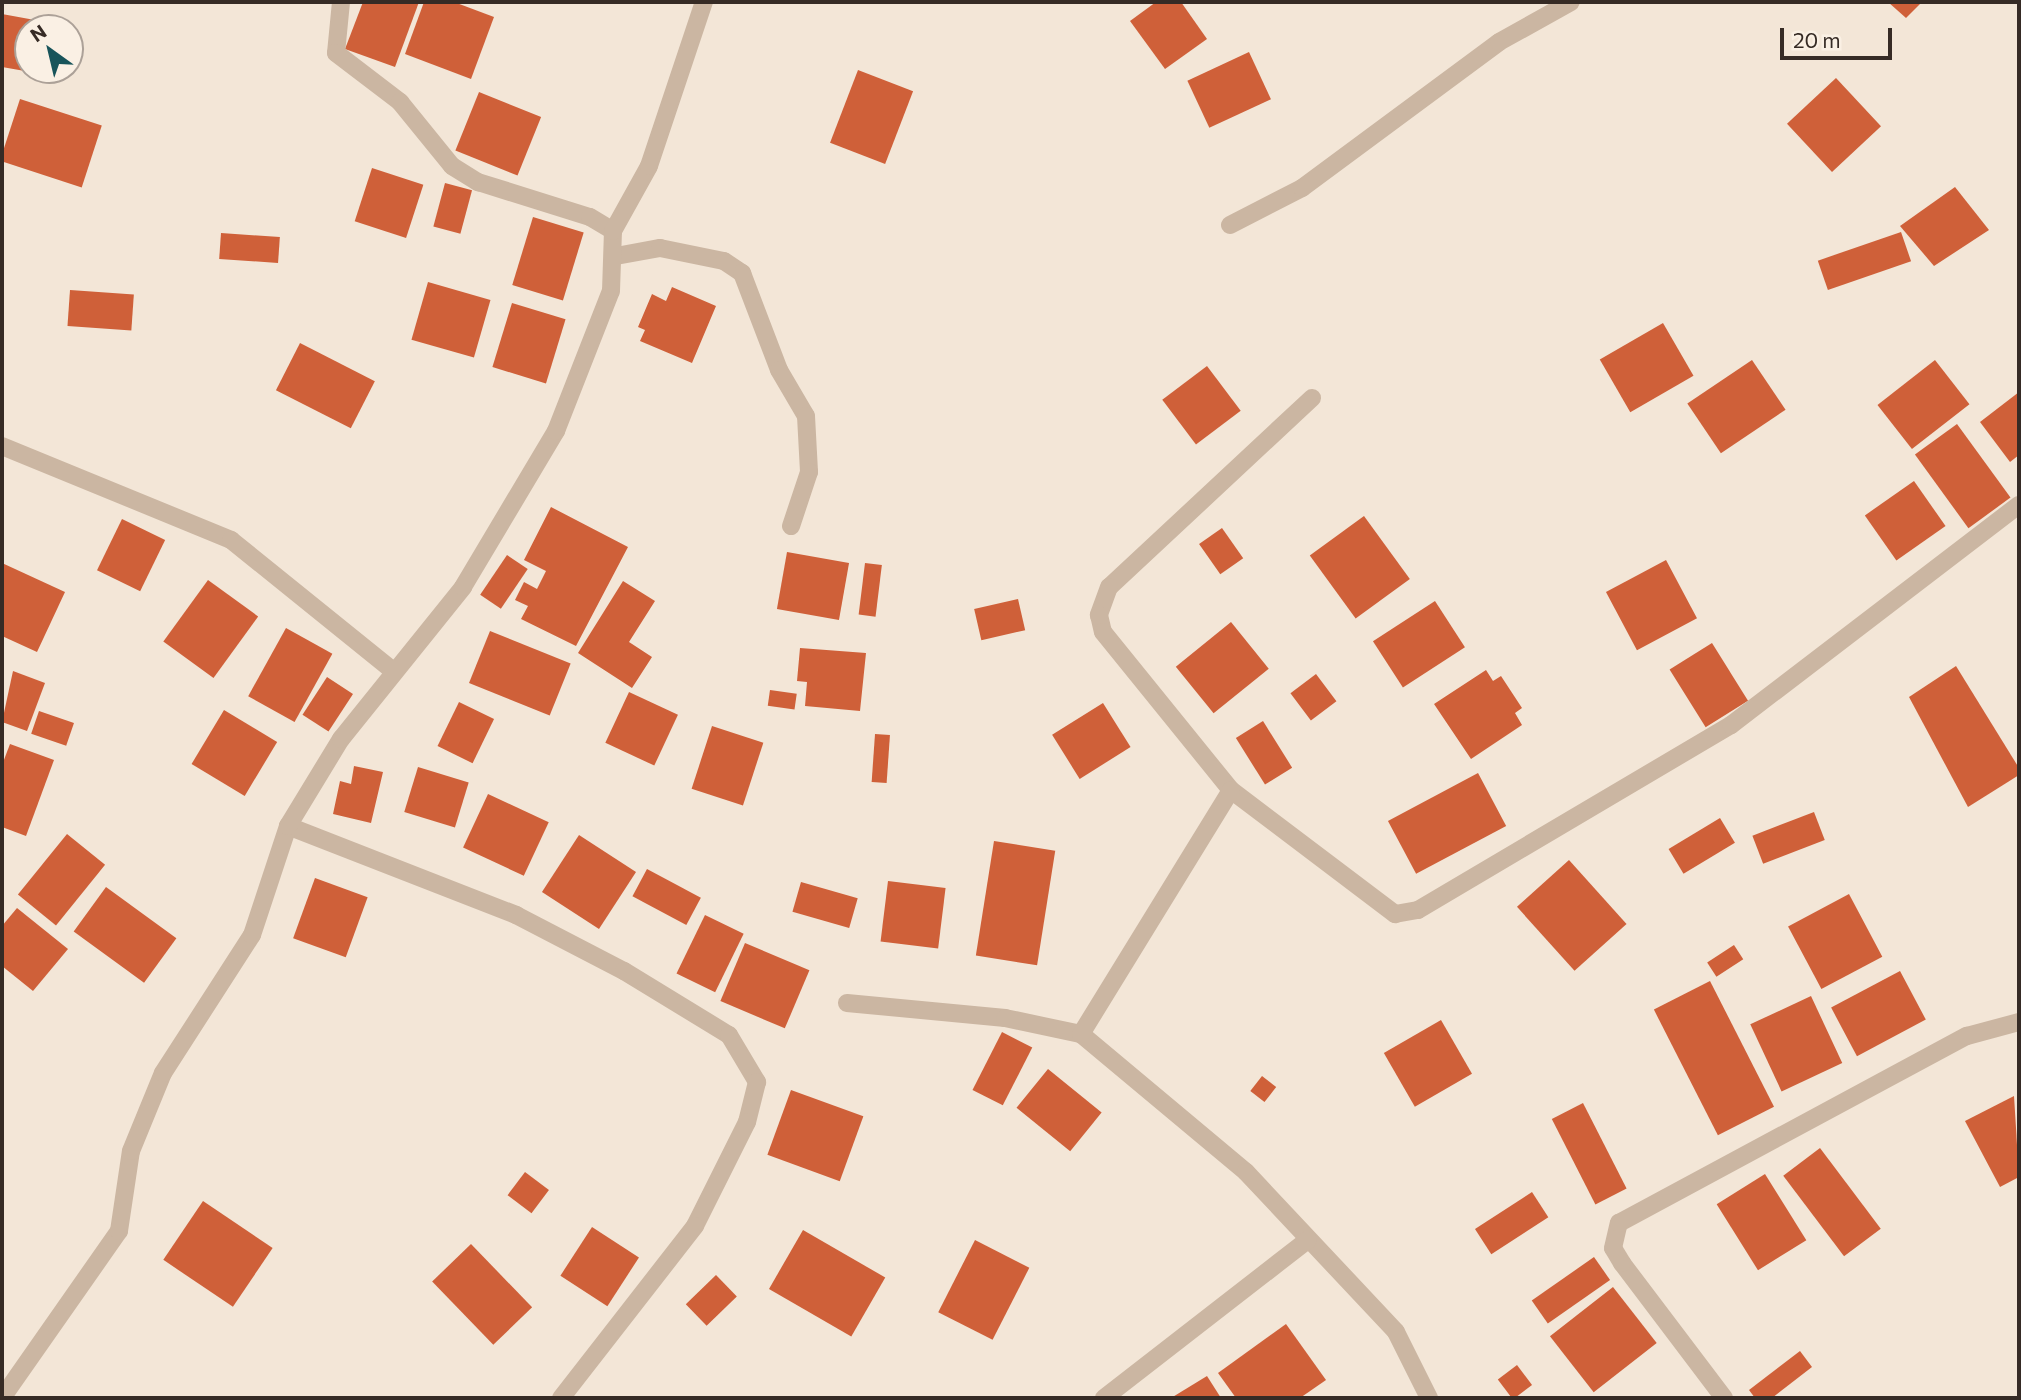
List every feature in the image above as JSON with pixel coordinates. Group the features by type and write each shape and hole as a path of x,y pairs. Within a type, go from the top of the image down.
{"street":[{"path":"341,2 336,53 400,102 452,166 478,182 590,217 612,231"},
{"path":"2,1398 119,1231 131,1151 163,1073 252,935 288,827 392,670 463,587 556,431 611,291 616,256 612,231 649,166 704,2"},
{"path":"1230,225 1302,188 1499,42 1571,2"},
{"path":"616,256 660,248 724,261 742,273 779,370 806,416 809,472 791,526"},
{"path":"1312,398 1109,587 1099,615 1103,632 1231,790 1380,908 1395,914 1418,910 1731,724 2019,505"},
{"path":"2,446 231,540 392,670"},
{"path":"1081,1034 1231,790"},
{"path":"288,827 516,915 624,971 729,1035 757,1082 747,1122 695,1226 561,1398"},
{"path":"847,1003 1005,1017 1081,1034 1245,1172 1396,1332 1429,1398"},
{"path":"1724,1398 1622,1263 1614,1248 1619,1223 1967,1036 2019,1022"},
{"path":"1104,1398 1308,1240"}],"building":[{"path":"363,2 419,2 395,67 345,49"},
{"path":"424,2 454,2 494,17 471,79 405,54"},
{"path":"1156,2 1181,2 1207,39 1165,69 1130,21"},
{"path":"1888,2 1922,2 1906,18"},
{"path":"2,14 14,16 14,69 2,67"},
{"path":"1249,52 1271,99 1209,128 1187,81"},
{"path":"858,70 913,91 885,164 830,143"},
{"path":"1836,78 1881,126 1832,172 1787,124"},
{"path":"479,92 541,117 518,176 455,150"},
{"path":"20,99 102,126 82,187 2,161"},
{"path":"372,168 423,185 406,238 355,221"},
{"path":"445,183 472,190 460,234 433,226"},
{"path":"1955,187 1989,230 1934,266 1900,226"},
{"path":"533,217 584,232 563,300 512,285"},
{"path":"1901,232 1911,261 1828,290 1818,261"},
{"path":"221,233 280,237 278,263 219,259"},
{"path":"428,282 490,300 474,358 411,340"},
{"path":"672,287 716,306 692,363 640,341 645,330 638,327 652,294 666,301"},
{"path":"70,290 134,294 131,330 67,326"},
{"path":"512,303 566,319 546,383 492,367"},
{"path":"1663,323 1694,376 1630,412 1600,360"},
{"path":"300,343 375,381 351,428 276,390"},
{"path":"1752,360 1786,410 1721,453 1687,404"},
{"path":"1935,360 1969,404 1912,449 1877,405"},
{"path":"1207,366 1241,411 1196,444 1162,400"},
{"path":"2019,392 2019,455 2010,462 1980,422"},
{"path":"1957,424 2010,498 1968,528 1915,455"},
{"path":"1914,481 1946,526 1896,560 1865,515"},
{"path":"551,507 628,547 576,646 521,619 528,606 515,600 524,582 537,589 546,571 524,560"},
{"path":"1364,516 1410,579 1356,618 1310,555"},
{"path":"122,519 165,540 140,591 97,570"},
{"path":"1222,528 1243,558 1220,574 1199,544"},
{"path":"787,552 849,563 839,620 777,609"},
{"path":"507,555 528,569 501,609 480,595"},
{"path":"1666,560 1697,618 1637,650 1606,592"},
{"path":"2,563 65,592 37,652 2,636"},
{"path":"865,563 882,565 876,617 859,615"},
{"path":"208,580 258,616 213,678 163,641"},
{"path":"623,581 655,601 629,642 652,657 632,688 578,653"},
{"path":"1018,599 1025,630 981,640 974,609"},
{"path":"1435,601 1465,647 1403,687 1373,641"},
{"path":"1231,622 1269,669 1214,713 1176,667"},
{"path":"286,628 332,654 295,722 248,696"},
{"path":"490,631 571,664 550,716 469,683"},
{"path":"1712,643 1748,701 1706,727 1670,669"},
{"path":"800,648 866,653 860,711 805,706 807,682 797,681"},
{"path":"1956,666 2019,768 2019,775 1968,807 1909,697"},
{"path":"1486,670 1493,681 1501,676 1522,708 1515,713 1522,725 1471,759 1434,704"},
{"path":"13,671 45,683 27,731 2,722"},
{"path":"1316,674 1336,701 1311,720 1290,693"},
{"path":"327,677 353,694 328,732 302,715"},
{"path":"770,690 797,694 795,710 768,706"},
{"path":"629,692 678,715 654,766 605,743"},
{"path":"459,702 494,719 473,763 438,746"},
{"path":"1103,703 1131,747 1080,779 1052,735"},
{"path":"224,710 277,742 245,796 192,764"},
{"path":"39,711 74,723 66,746 31,734"},
{"path":"1263,721 1292,768 1265,785 1236,738"},
{"path":"712,726 763,743 743,805 692,789"},
{"path":"875,734 890,735 887,783 872,782"},
{"path":"10,744 54,760 26,836 2,827 2,765"},
{"path":"354,766 383,772 371,823 333,814 340,781 351,784"},
{"path":"418,767 469,782 455,827 404,812"},
{"path":"1478,773 1506,826 1416,874 1388,821"},
{"path":"488,794 549,822 524,876 463,847"},
{"path":"1814,812 1825,840 1763,864 1752,836"},
{"path":"1720,818 1735,843 1684,874 1669,849"},
{"path":"67,834 105,865 56,925 18,895"},
{"path":"579,835 636,872 599,929 542,892"},
{"path":"994,841 1055,851 1037,965 976,956"},
{"path":"1569,860 1627,924 1575,971 1517,907"},
{"path":"647,869 701,898 686,925 632,896"},
{"path":"315,878 368,897 346,957 293,938"},
{"path":"888,881 946,888 938,949 881,942"},
{"path":"801,882 858,898 849,928 792,912"},
{"path":"106,887 176,938 144,983 74,931"},
{"path":"1849,894 1882,957 1821,989 1788,926"},
{"path":"17,908 68,949 33,991 2,966 2,926"},
{"path":"705,915 744,934 715,992 677,973"},
{"path":"745,943 809,970 785,1028 720,1001"},
{"path":"1734,945 1743,959 1716,977 1707,962"},
{"path":"1900,971 1926,1020 1857,1056 1831,1008"},
{"path":"1710,981 1774,1107 1718,1135 1654,1010"},
{"path":"1811,996 1842,1063 1782,1091 1750,1024"},
{"path":"1441,1020 1472,1074 1415,1107 1384,1053"},
{"path":"1002,1032 1032,1047 1003,1105 972,1090"},
{"path":"1048,1069 1102,1112 1070,1151 1017,1108"},
{"path":"1262,1076 1276,1087 1264,1102 1250,1091"},
{"path":"791,1090 863,1116 840,1181 767,1155"},
{"path":"2014,1096 2019,1177 2000,1187 1965,1121"},
{"path":"1583,1103 1627,1189 1595,1204 1552,1119"},
{"path":"1820,1148 1881,1229 1844,1256 1783,1176"},
{"path":"525,1172 549,1190 532,1213 508,1195"},
{"path":"1765,1174 1806,1240 1758,1270 1717,1204"},
{"path":"1532,1192 1548,1217 1491,1254 1475,1229"},
{"path":"203,1201 273,1248 233,1307 163,1260"},
{"path":"592,1227 639,1257 607,1306 560,1276"},
{"path":"803,1230 885,1278 851,1336 769,1289"},
{"path":"975,1240 1029,1268 993,1340 938,1312"},
{"path":"471,1244 532,1307 493,1345 432,1282"},
{"path":"1594,1257 1610,1280 1548,1324 1532,1301"},
{"path":"716,1275 737,1297 707,1326 686,1304"},
{"path":"1613,1287 1657,1343 1594,1392 1550,1336"},
{"path":"1286,1324 1326,1380 1300,1398 1236,1398 1218,1373"},
{"path":"1800,1351 1812,1367 1772,1398 1755,1398 1749,1390"},
{"path":"1517,1365 1532,1385 1512,1398 1498,1379"},
{"path":"1207,1376 1221,1398 1171,1398"}]}
